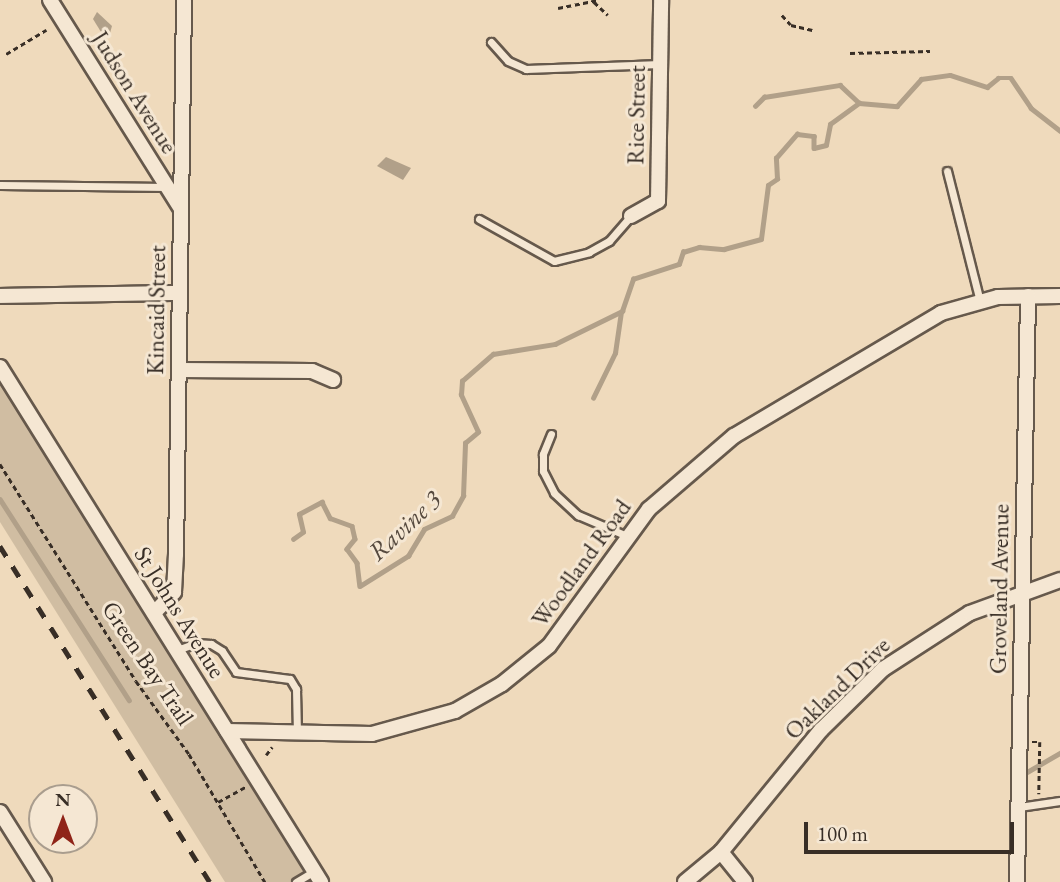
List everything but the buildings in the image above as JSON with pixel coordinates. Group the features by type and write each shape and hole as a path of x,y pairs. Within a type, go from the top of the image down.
{"street":[{"name":"Judson Avenue","path":"50,0 180,208"},
{"name":"Kincaid Street","path":"154,613 174,592 181,370 179,293 184,0"},
{"name":"Rice Street","path":"631,216 657,201 661,0"},
{"path":"0,296 179,293"},
{"name":"Groveland Avenue","path":"1017,882 1028,296"},
{"name":"Woodland Road","path":"227,731 372,734 421,723 502,684 566,627 627,536 694,465 734,436 919,325 980,301 1060,296"},
{"name":"St Johns Avenue","path":"0,367 318,876"},
{"path":"181,370 312,371 332,380"},
{"name":"Oakland Drive","path":"685,882 721,852 821,730 883,669 953,621 1060,580"},
{"path":"0,812 44,882"},
{"path":"721,852 745,882"}],"lane":[{"path":"491,42 508,61 526,69 660,64"},
{"path":"947,171 980,301"},
{"path":"0,185 167,187"},
{"path":"479,219 554,261 609,241 631,216"},
{"path":"551,434 543,454 543,471 554,494 578,515 627,536"},
{"path":"177,650 196,643 211,644 222,651 236,672 290,679 296,689 297,734"},
{"path":"1018,807 1060,801"},
{"path":"296,882 318,876"}],"path":[{"path":"558,8 598,0"},
{"path":"594,2 608,15"},
{"path":"782,15 791,25 812,30"},
{"path":"6,54 46,30"},
{"path":"850,53 930,51"},
{"name":"Green Bay Trail","path":"0,464 265,882"},
{"path":"1039,801 1040,742"},
{"path":"265,755 276,745"},
{"path":"216,803 258,780"}],"shaded area":[{"path":"97,12 112,26 110,33 101,32 93,19"},
{"path":"386,157 411,168 403,180 377,166"},
{"path":"0,382 310,882 225,882 0,522"}],"waterway":[{"name":"Ravine 3","path":"293,539 303,532 299,514 322,502 330,518 352,526 355,539 347,549 357,563 360,586 408,556 424,529 452,516 463,496 465,443 478,432 461,395 462,381 493,354 555,344 622,311 633,279 679,264 683,252 699,247 724,249 761,239 768,185 777,179 776,158 797,134 814,136 814,148 826,145 830,124 859,103 897,106 921,79 950,75 987,87 998,78 1011,78 1031,108 1060,131"},
{"name":"Ravine 3","path":"755,106 764,97 840,85 859,103"},
{"name":"Ravine 3","path":"593,398 615,353 621,312"},
{"path":"0,499 129,700"},
{"path":"1027,772 1060,753"}],"railway":[{"path":"0,546 210,882"}]}
